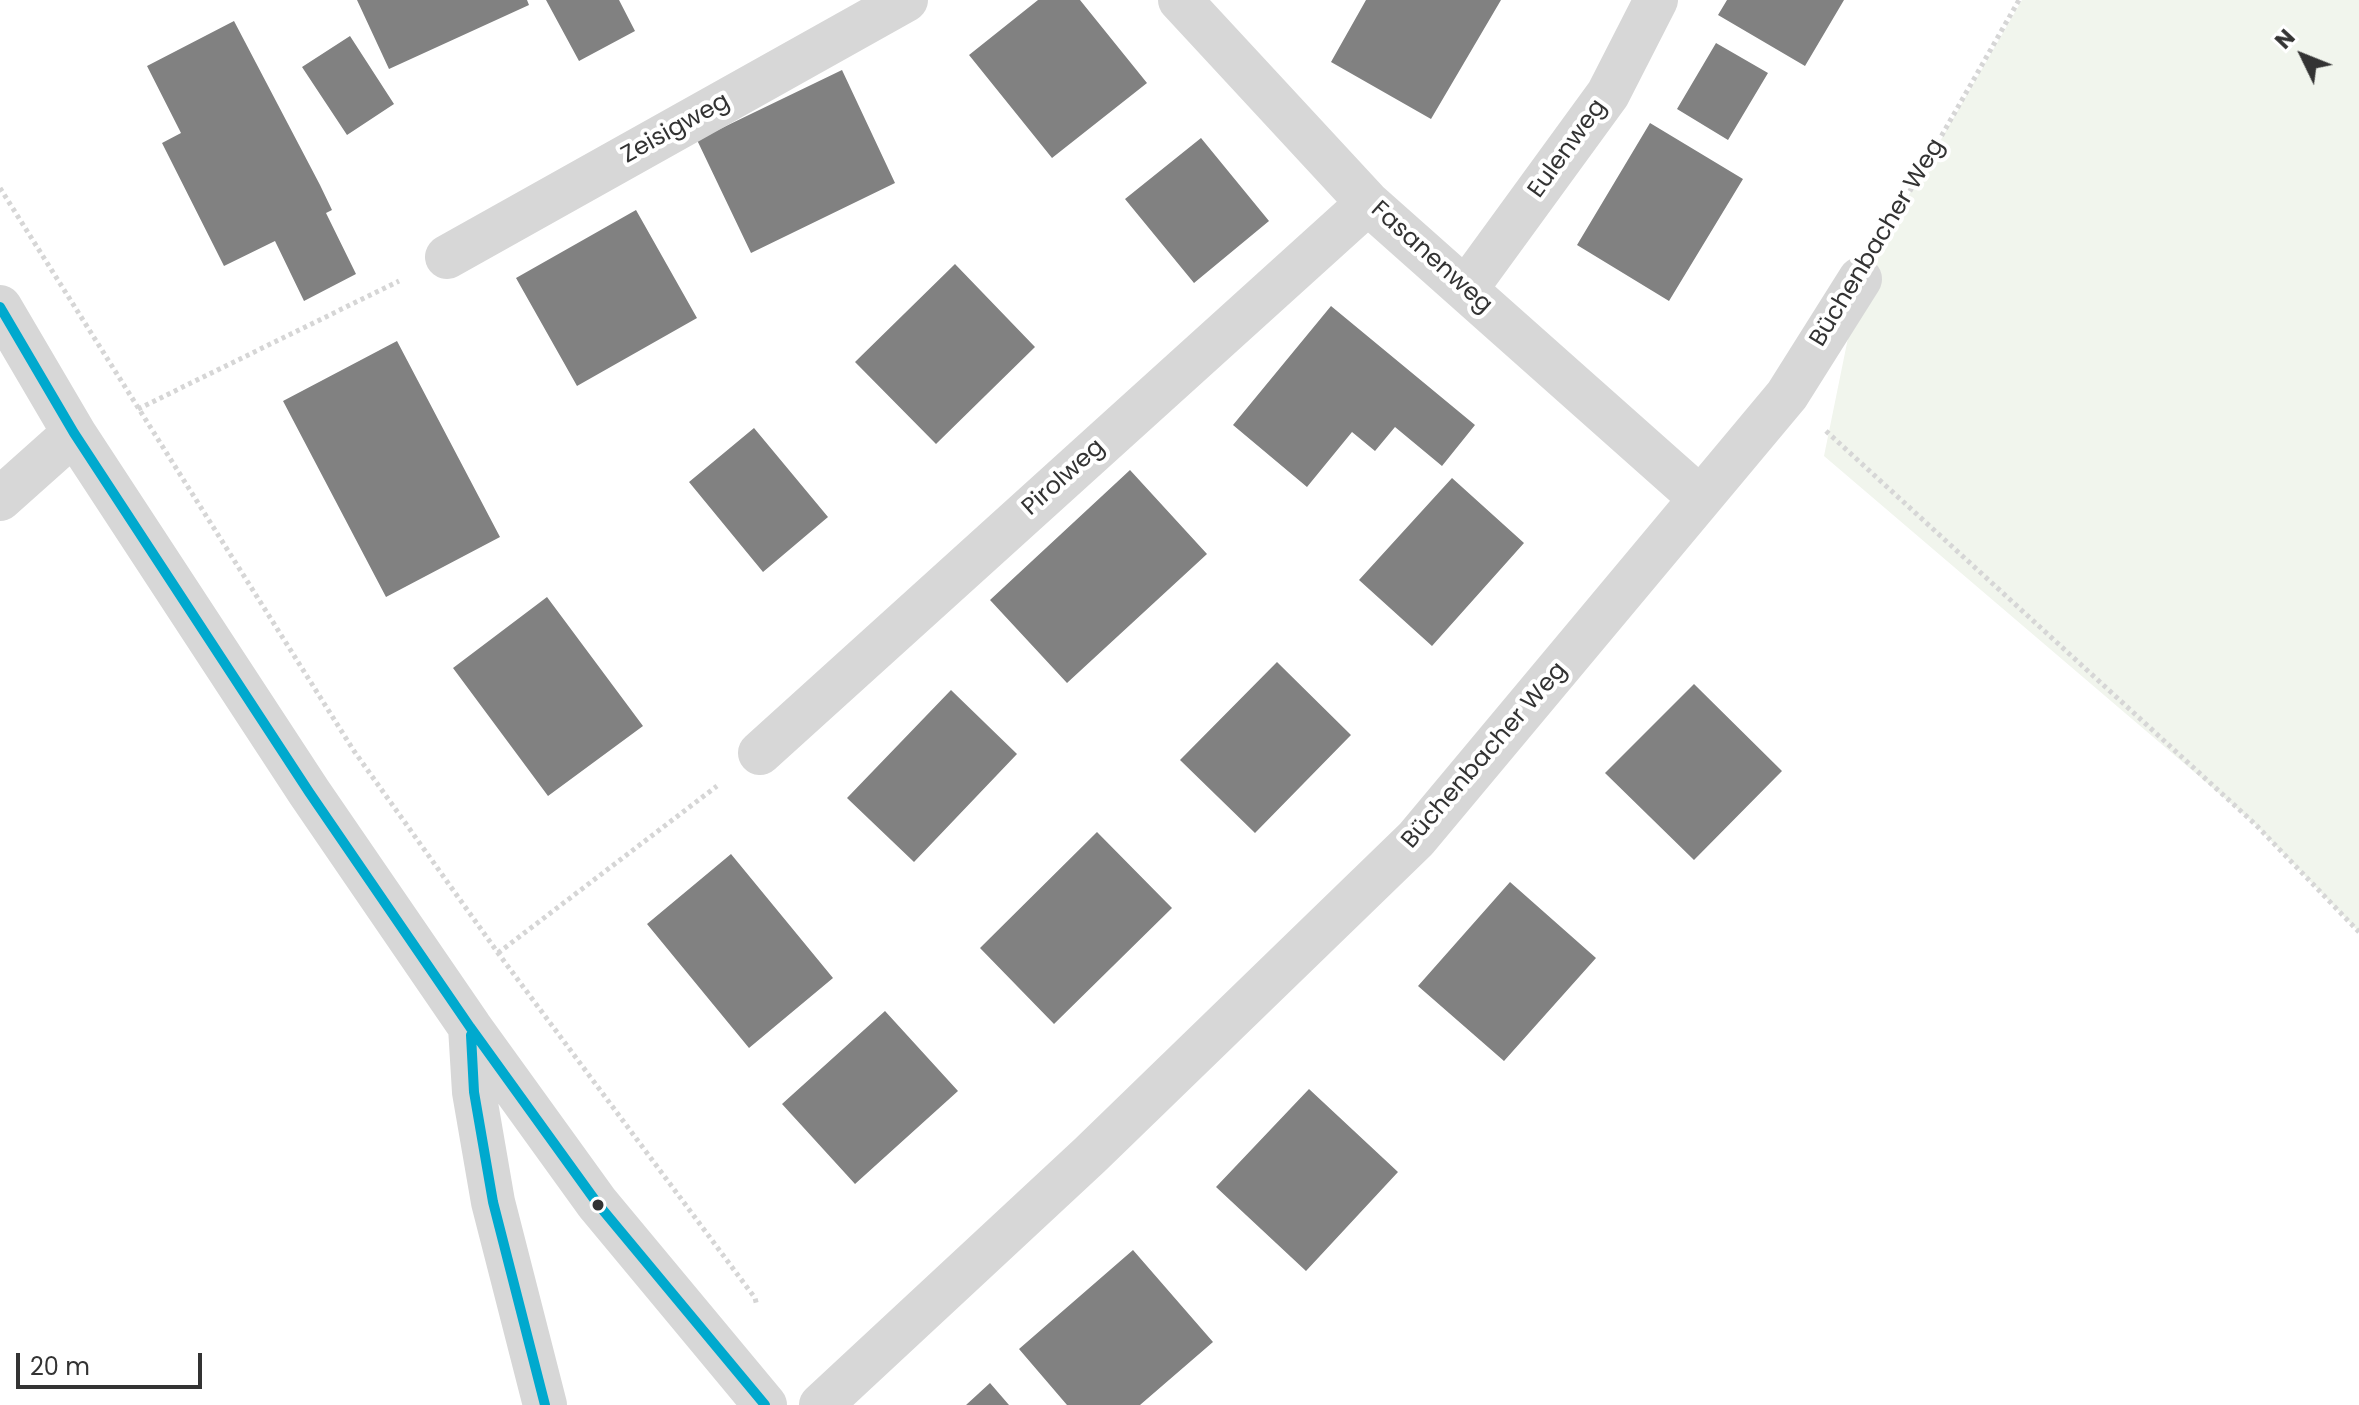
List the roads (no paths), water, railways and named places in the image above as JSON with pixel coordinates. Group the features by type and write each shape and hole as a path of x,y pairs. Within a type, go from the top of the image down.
{"street":[{"name":"Zeisigweg","path":"447,257 906,0"},
{"name":"Fasanenweg","path":"1180,0 1368,203 1700,498"},
{"name":"Eulenweg","path":"1466,289 1608,94 1656,0"},
{"name":"Pirolweg","path":"760,753 1368,203"},
{"name":"Büchenbacher Weg","path":"821,1405 1090,1155 1416,839 1787,395 1860,279"},
{"path":"0,307 74,433 301,779 470,1027 597,1203 765,1405"},
{"path":"0,499 74,433"},
{"path":"470,1027 474,1092 493,1202 545,1405"}]}
